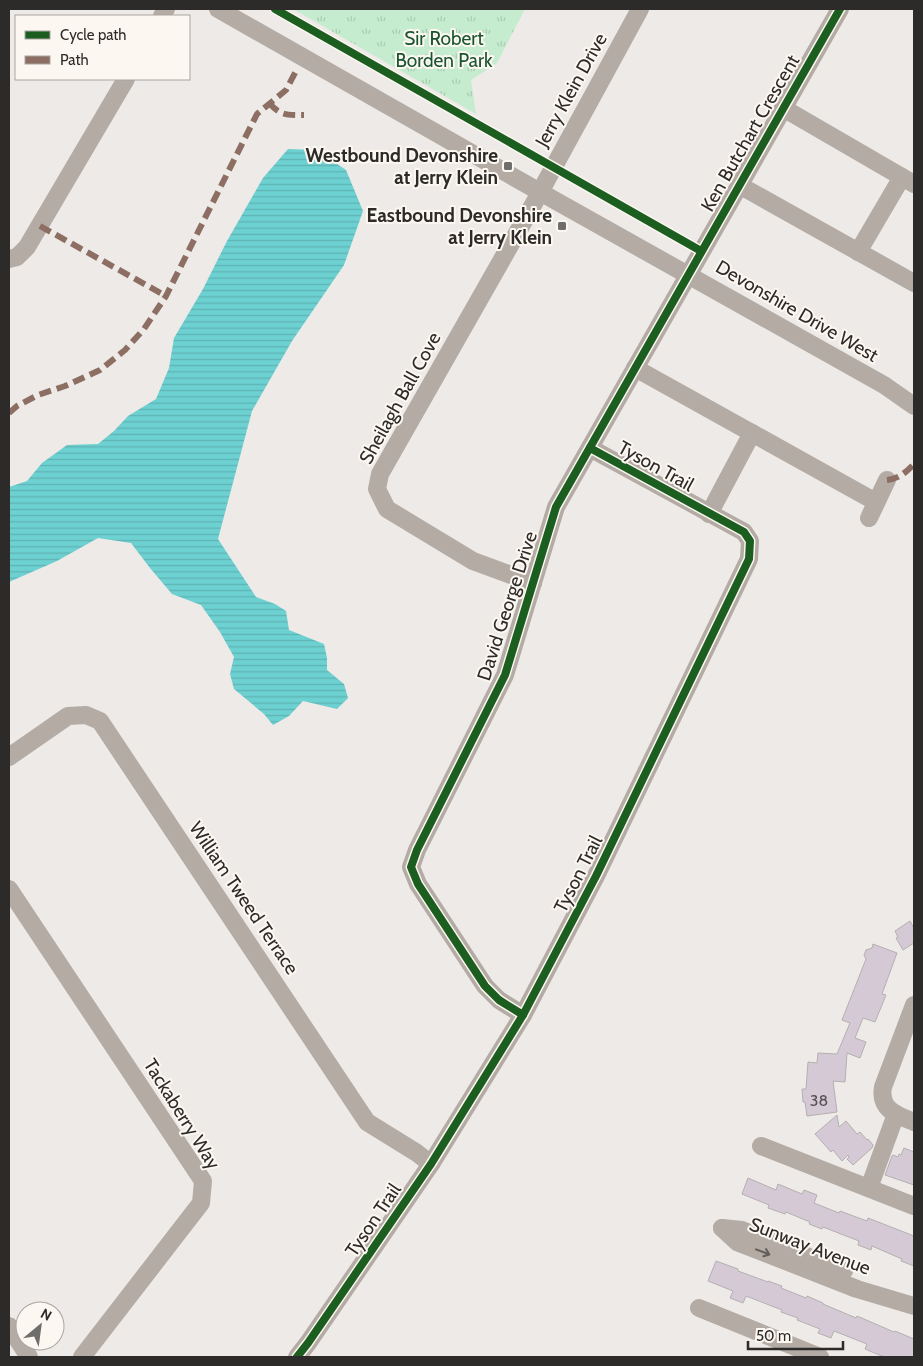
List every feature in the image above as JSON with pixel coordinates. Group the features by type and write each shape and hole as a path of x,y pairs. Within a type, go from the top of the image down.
{"street":[{"name":"Devonshire Drive West","path":"218,9 884,385 914,406"},
{"name":"Jerry Klein Drive","path":"540,192 640,9"},
{"name":"Ken Butchart Crescent","path":"688,274 840,9"},
{"path":"9,259 17,257 27,247 125,80"},
{"path":"783,108 908,180 858,252"},
{"path":"739,185 914,283"},
{"name":"Sheilagh Ball Cove","path":"533,583 473,561 387,509 377,488 380,474 540,192"},
{"name":"David George Drive","path":"523,1015 499,1000 485,986 418,884 412,867 417,850 505,675 556,507 688,274"},
{"path":"635,368 752,433 872,510 887,480"},
{"name":"Devonshire Drive West","path":"884,385 914,398"},
{"path":"709,514 752,433"},
{"name":"Tyson Trail","path":"297,1357 431,1164 523,1015 596,876 749,559 750,541 744,532 590,448"},
{"name":"William Tweed Terrace","path":"9,757 68,716 86,715 100,721 367,1122 431,1164"},
{"name":"Tackaberry Way","path":"9,889 203,1181 202,1203 82,1357"},
{"path":"914,1005 881,1095 888,1109 914,1122"},
{"path":"869,1188 896,1114"},
{"path":"761,1146 914,1206"},
{"name":"Sunway Avenue","path":"722,1228 742,1230 860,1278 907,1304 857,1289 737,1242 722,1228"},
{"path":"699,1308 795,1353 820,1357"},
{"path":"9,1326 29,1357"}],"green space":[{"name":"Sir Robert Borden Park","path":"293,9 525,9 497,63 471,80 476,114"}],"water":[{"path":"288,149 316,150 346,170 363,211 344,265 292,341 252,411 218,539 256,597 275,604 286,611 289,630 324,644 327,670 344,684 348,698 337,709 303,701 289,716 273,725 264,714 234,689 230,674 234,657 220,632 201,605 172,594 131,543 98,538 57,561 9,582 9,487 27,481 42,463 67,445 98,444 128,416 156,399 169,368 174,338 203,289 227,241 263,178"}],"building":[{"path":"910,921 914,928 914,943 903,950 896,938 898,937 895,931"},
{"path":"873,944 897,953 882,994 886,995 875,1022 863,1018 855,1038 866,1042 860,1058 847,1053 845,1082 833,1081 837,1112 807,1116 802,1089 806,1089 808,1062 817,1063 818,1053 837,1054 850,1023 842,1020 866,959 864,955 866,950 872,948"},
{"path":"837,1115 839,1127 846,1121 857,1134 860,1132 873,1145 853,1165 847,1159 848,1155 842,1161 815,1134"},
{"path":"904,1148 914,1152 914,1185 885,1175 892,1156 898,1157 899,1154 901,1155"},
{"path":"748,1178 776,1190 778,1184 802,1194 804,1190 817,1195 814,1203 867,1221 868,1218 914,1236 914,1266 872,1246 871,1250 858,1245 859,1241 823,1227 822,1229 809,1224 810,1222 786,1212 785,1214 768,1208 769,1205 742,1194"},
{"path":"716,1261 738,1269 738,1271 782,1286 781,1288 806,1298 807,1296 856,1318 857,1316 914,1339 914,1357 884,1357 865,1349 867,1344 834,1331 831,1338 818,1333 820,1329 781,1312 782,1310 746,1296 743,1303 730,1298 733,1291 708,1281"}],"marked path":[{"path":"9,413 17,406 38,395 65,386 100,370 125,350 144,329 166,296 257,114 286,90 296,71"},
{"path":"269,103 285,114 304,115"},
{"path":"40,226 166,296"},
{"path":"887,480 899,477 914,464"}],"cycle path":[{"path":"275,9 701,251"},
{"path":"523,1015 499,1000 485,986 418,884 411,867 417,850 505,675 556,507 840,9"},
{"path":"297,1357 431,1164 523,1015 596,876 749,559 750,541 744,532 590,448"}],"place":[{"name":"Westbound Devonshire at Jerry Klein","path":"508,166"},
{"name":"Eastbound Devonshire at Jerry Klein","path":"562,226"}]}
